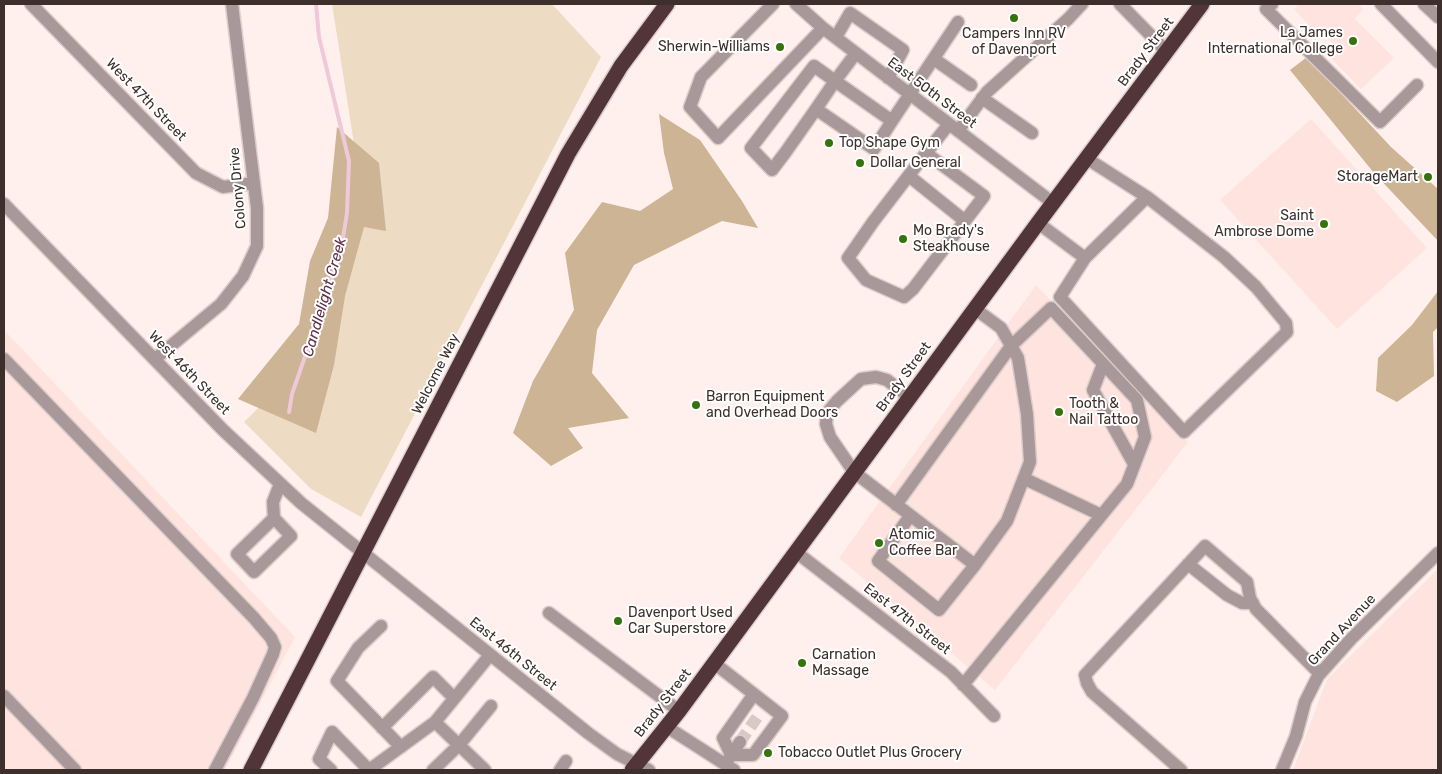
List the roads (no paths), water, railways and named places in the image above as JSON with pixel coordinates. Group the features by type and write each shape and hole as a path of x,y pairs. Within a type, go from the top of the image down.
{"highway":[{"name":"Welcome Way","path":"251,770 568,154 621,66 667,4"},
{"name":"Brady Street","path":"639,768 667,727 974,308 1202,4"}],"street":[{"name":"West 47th Street","path":"31,4 196,174 223,187 254,183"},
{"name":"Colony Drive","path":"155,359 221,304 243,276 257,246 257,208 232,4"},
{"path":"772,4 701,77 690,107 718,138 823,28"},
{"name":"East 50th Street","path":"796,4 823,28 1053,203"},
{"path":"926,153 984,196 913,289 904,297 866,280 848,258 926,153 986,92 1068,19 1082,4"},
{"path":"1120,4 1166,52"},
{"path":"1272,4 1266,9 1380,122 1417,86"},
{"path":"1381,4 1438,62"},
{"path":"1424,4 1438,17"},
{"path":"836,37 850,13 903,50 888,78"},
{"path":"816,109 874,148 958,22"},
{"path":"856,53 835,81 772,170 751,148 814,66 835,81 892,121"},
{"path":"934,59 971,85"},
{"path":"982,98 1032,134"},
{"path":"1086,158 1147,197 1224,257 1256,287 1286,323 1287,332 1184,432 1060,297 1085,258 1147,197"},
{"path":"909,176 965,221"},
{"name":"West 46th Street","path":"4,204 223,430 280,484 363,553"},
{"path":"1038,223 1085,258"},
{"path":"910,516 878,561 939,610 1007,521 1025,479 1030,462 1027,414 1018,358 1001,328 974,308"},
{"path":"896,505 1011,346 1051,308 1136,400 1145,437 1127,484 963,685"},
{"path":"4,359 254,618 271,638 275,647 273,654 253,698 215,770"},
{"path":"1103,364 1093,390 1134,464"},
{"path":"909,397 887,380 876,377 861,379 827,413 826,424 830,437 854,472 975,565"},
{"path":"1025,479 1101,515"},
{"path":"274,518 273,502 280,484"},
{"path":"1181,770 1092,692 1085,675 1205,546 1247,582 1250,598 1256,609 1320,674"},
{"name":"East 47th Street","path":"796,552 951,672 994,716"},
{"name":"East 46th Street","path":"363,553 588,734 639,768"},
{"name":"Grand Avenue","path":"1282,770 1296,736 1305,702 1320,674 1351,639 1438,553"},
{"path":"1188,564 1227,595 1242,603 1253,603"},
{"path":"549,613 679,711"},
{"path":"381,626 358,648 337,681 400,746"},
{"path":"331,770 319,759 332,732 369,770 435,722 490,655"},
{"path":"714,663 754,694 763,708 782,716 752,755 728,765"},
{"path":"382,728 433,677 454,698"},
{"path":"728,765 723,738 754,694"},
{"path":"4,696 75,770"},
{"path":"433,770 459,745 491,706"},
{"path":"435,722 485,770"},
{"path":"667,727 728,765"},
{"path":"728,765 740,742"}],"waterway":[{"name":"Candlelight Creek","path":"289,412 292,394 340,256 347,213 349,161 319,37 316,4"}],"tunnel":[{"path":"740,742 760,713"}],"place":[{"name":"Campers Inn RV of Davenport","path":"1014,18"},
{"name":"La James International College","path":"1353,41"},
{"name":"Sherwin-Williams","path":"780,47"},
{"name":"Top Shape Gym","path":"829,143"},
{"name":"Dollar General","path":"860,163"},
{"name":"StorageMart","path":"1428,177"},
{"name":"Saint Ambrose Dome","path":"1324,224"},
{"name":"Mo Brady's Steakhouse","path":"903,239"},
{"name":"Barron Equipment and Overhead Doors","path":"696,405"},
{"name":"Tooth & Nail Tattoo","path":"1059,412"},
{"name":"Atomic Coffee Bar","path":"879,543"},
{"name":"Davenport Used Car Superstore","path":"618,621"},
{"name":"Carnation Massage","path":"802,663"},
{"name":"Tobacco Outlet Plus Grocery","path":"768,753"}]}
